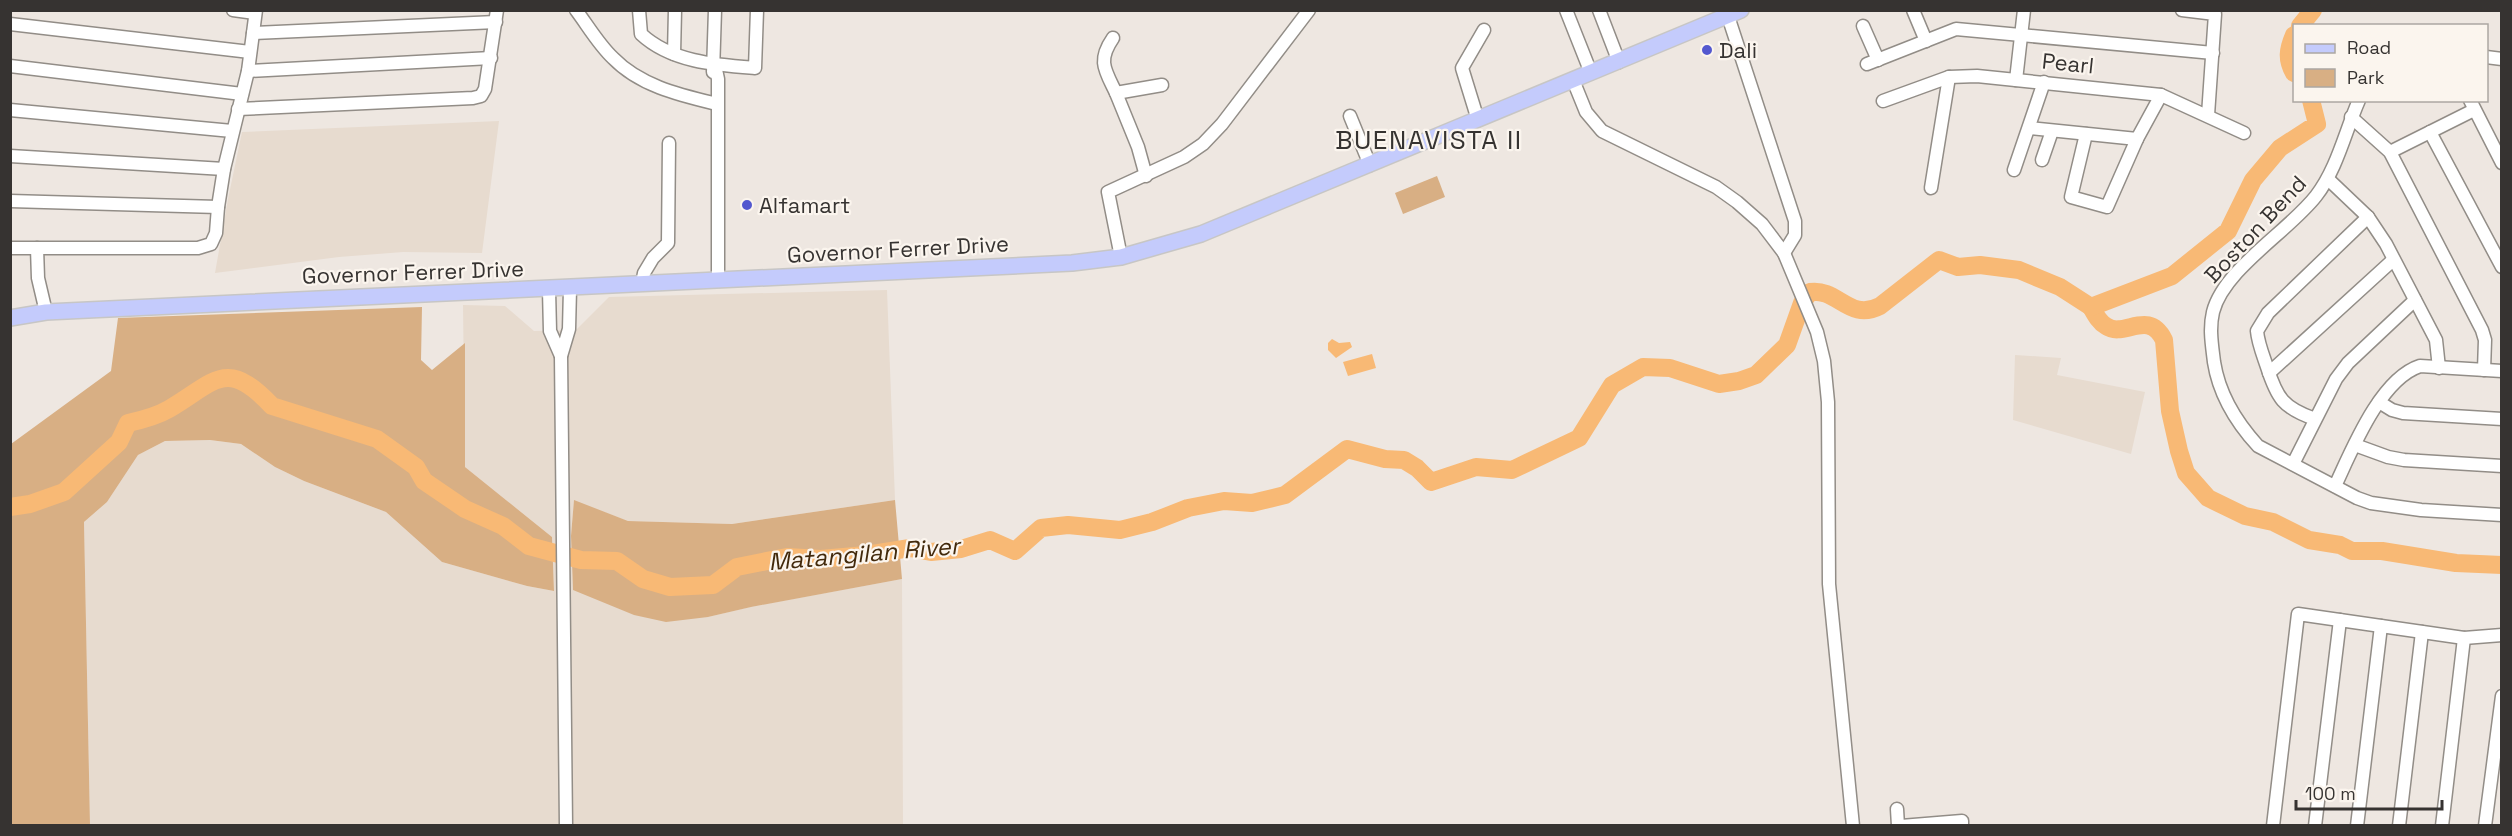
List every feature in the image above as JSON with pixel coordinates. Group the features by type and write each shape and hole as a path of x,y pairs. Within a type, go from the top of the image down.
{"main road":[{"name":"Governor Ferrer Drive","path":"10,318 46,312 570,289 1052,264 1121,257 1201,234 1619,62 1732,12"}],"street":[{"path":"10,248 206,247 211,244 216,233 218,207 232,131 248,71 255,12 233,10"},
{"path":"576,10 612,58 630,73 646,82 690,98 717,104"},
{"path":"639,10 641,34 651,43 674,54 715,65 754,68 757,10"},
{"path":"674,54 675,10"},
{"path":"716,10 715,65 711,79 717,104 718,280"},
{"path":"1121,257 1108,192 1184,157 1219,127 1308,10"},
{"path":"1566,10 1591,73"},
{"path":"1599,10 1619,62"},
{"path":"1913,10 1926,41"},
{"path":"2016,80 2024,10"},
{"path":"2182,10 2216,14 2208,115"},
{"path":"1732,12 1795,221 1795,235 1784,253"},
{"path":"238,109 481,96 485,89 497,16 253,33"},
{"path":"10,24 250,52"},
{"path":"1863,26 1872,62 1956,29 2214,53"},
{"path":"1478,120 1462,68 1484,30"},
{"path":"1113,38 1106,49 1103,63 1138,147 1146,176"},
{"path":"248,71 491,58"},
{"path":"10,66 242,94"},
{"name":"Pearl","path":"1883,101 1949,77 1977,76 2161,95 2244,133"},
{"path":"1931,188 1949,77"},
{"path":"1573,80 1586,112 1602,131 1716,187 1762,224 1784,253 1817,332 1824,361 1828,402 1829,584 1853,825"},
{"path":"2014,170 2044,82"},
{"path":"1116,93 1162,86"},
{"path":"2086,134 2071,197 2107,207 2137,139 2161,95"},
{"name":"Boston Bend","path":"2358,102 2328,179 2305,208 2229,283 2217,301 2211,324 2215,367 2228,405 2258,446 2357,498 2386,506 2502,515"},
{"path":"2390,152 2430,132 2472,105 2502,163"},
{"path":"10,110 232,131"},
{"path":"1350,116 1370,165"},
{"path":"2351,117 2390,152 2482,330 2485,340 2484,370"},
{"path":"2029,128 2137,139"},
{"path":"2042,160 2052,130"},
{"path":"2430,132 2502,267"},
{"path":"642,284 644,273 653,258 668,243 669,144"},
{"path":"10,156 224,170"},
{"path":"2328,179 2368,217 2436,340 2439,368"},
{"path":"10,201 218,207"},
{"path":"2315,419 2296,412 2283,403 2274,389 2257,331 2260,322 2368,217"},
{"path":"37,248 38,278 46,312"},
{"path":"2269,373 2393,260"},
{"path":"566,825 561,536 561,356 569,329 570,289"},
{"path":"549,290 550,331 561,356"},
{"path":"2293,464 2336,379 2348,363 2415,300"},
{"path":"2335,486 2379,402 2410,369 2420,366 2502,371"},
{"path":"2379,402 2392,410 2403,413 2502,419"},
{"path":"2355,445 2388,457 2404,460 2502,466"},
{"path":"2272,825 2298,614 2464,638 2502,635"},
{"path":"2315,825 2340,620"},
{"path":"2357,825 2381,626"},
{"path":"2399,825 2422,632"},
{"path":"2442,825 2464,638"},
{"path":"2485,825 2502,696"},
{"path":"1897,809 1900,825 1962,821 1962,825"}],"shaded area":[{"path":"499,121 482,253 403,252 339,257 215,273 242,132"},
{"path":"887,290 895,500 732,524 628,521 574,501 571,536 573,590 708,617 902,579 903,825 90,825 84,522 107,502 138,455 165,441 210,440 241,444 275,467 304,481 386,512 442,562 527,586 554,591 552,537 465,467 463,305 505,306 534,331 576,330 609,297"},
{"path":"1332,339 1339,343 1350,342 1352,347 1336,358 1328,350 1328,343"},
{"path":"1372,354 1376,368 1348,376 1343,362"},
{"path":"2015,355 2061,358 2057,375 2145,392 2131,454 2013,420"}],"green space":[{"path":"1437,176 1445,197 1403,214 1395,193"},
{"path":"422,307 421,360 432,370 465,343 465,467 552,537 554,591 527,586 442,562 386,512 304,481 275,467 241,444 210,440 165,441 138,455 107,502 84,522 90,825 11,825 11,444 111,371 118,318"},
{"path":"574,500 628,521 732,524 895,500 902,579 708,617 666,622 634,615 573,590 571,536"}],"waterway":[{"name":"Matangilan River","path":"2302,24 2313,10"},
{"name":"Matangilan River","path":"2293,38 2289,54 2293,70"},
{"name":"Matangilan River","path":"10,507 30,504 64,492 119,442 128,423 149,418 210,383 231,378 243,382 272,406 377,439 416,467 424,481 465,509 503,526 529,546 581,560 617,561 643,579 670,587 713,585 737,567 787,557 821,559 910,548 931,552 961,549 990,540 1015,551 1041,528 1068,525 1120,530 1152,522 1188,508 1224,501 1252,503 1285,495 1347,449 1385,459 1404,460 1417,468 1431,482 1476,467 1512,470 1579,438 1612,385 1643,367 1670,368 1719,384 1739,381 1756,375 1787,345 1802,303 1810,292 1828,295 1852,308 1869,310 1880,306 1939,260 1958,267 1980,265 2019,270 2060,287 2091,307 2172,276 2228,231 2253,180 2280,148 2317,124 2312,102"},
{"path":"2091,307 2106,326 2113,329 2151,326 2164,340 2170,411 2179,451 2186,473 2208,498 2245,516 2273,522 2309,540 2340,545 2352,551 2382,551 2456,563 2502,565"}],"place":[{"name":"Dali","path":"1707,50"},
{"name":"Alfamart","path":"747,205"}],"district":[{"name":"BUENAVISTA II","path":"1429,140"}]}
